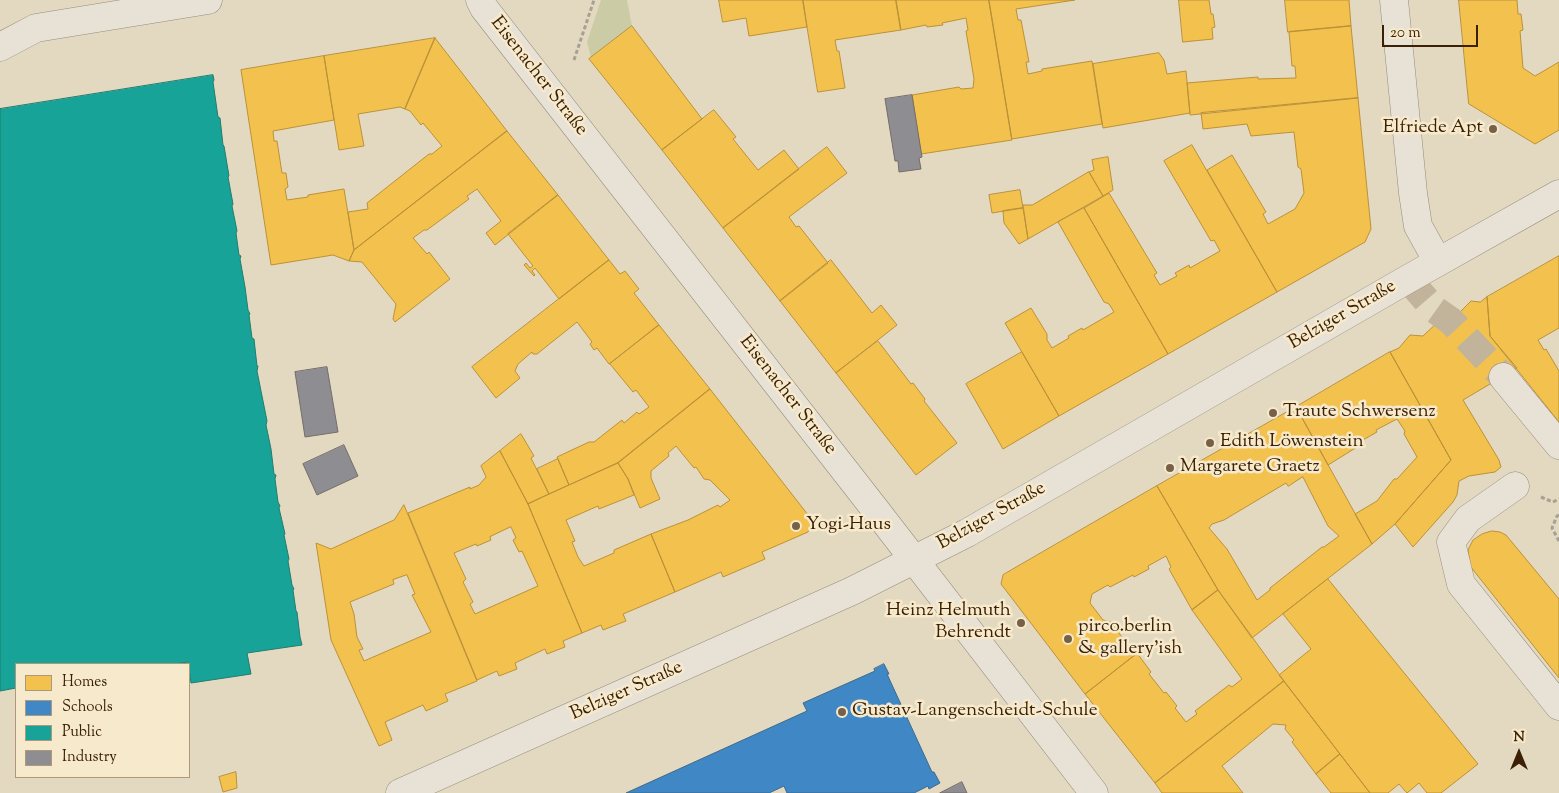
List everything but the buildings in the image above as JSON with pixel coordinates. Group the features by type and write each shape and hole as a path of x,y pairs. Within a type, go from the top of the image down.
{"street":[{"path":"0,47 36,28 208,0"},
{"name":"Eisenacher Straße","path":"480,0 490,16 1094,793"},
{"path":"1394,0 1412,193 1418,226 1438,262"},
{"name":"Belziger Straße","path":"400,793 852,591 967,533 1559,194"},
{"path":"1503,377 1559,445"},
{"path":"1515,486 1468,519 1451,542 1461,584 1559,706"}],"path":[{"path":"574,60 594,0"},
{"path":"1553,502 1559,499"},
{"path":"1559,515 1552,528 1559,542"}],"green space":[{"path":"601,0 627,0 632,26 591,58 587,42"}],"tunnel":[{"path":"1408,279 1434,309 1451,321 1503,377"}],"place":[{"name":"Elfriede Apt","path":"1493,129"},
{"name":"Traute Schwersenz","path":"1273,413"},
{"name":"Edith Löwenstein","path":"1210,443"},
{"name":"Margarete Graetz","path":"1170,468"},
{"name":"Yogi-Haus","path":"796,526"},
{"name":"Heinz Helmuth Behrendt","path":"1021,623"},
{"name":"pirco.berlin & gallery'ish","path":"1068,639"},
{"name":"Gustav-Langenscheidt-Schule","path":"842,712"}]}
